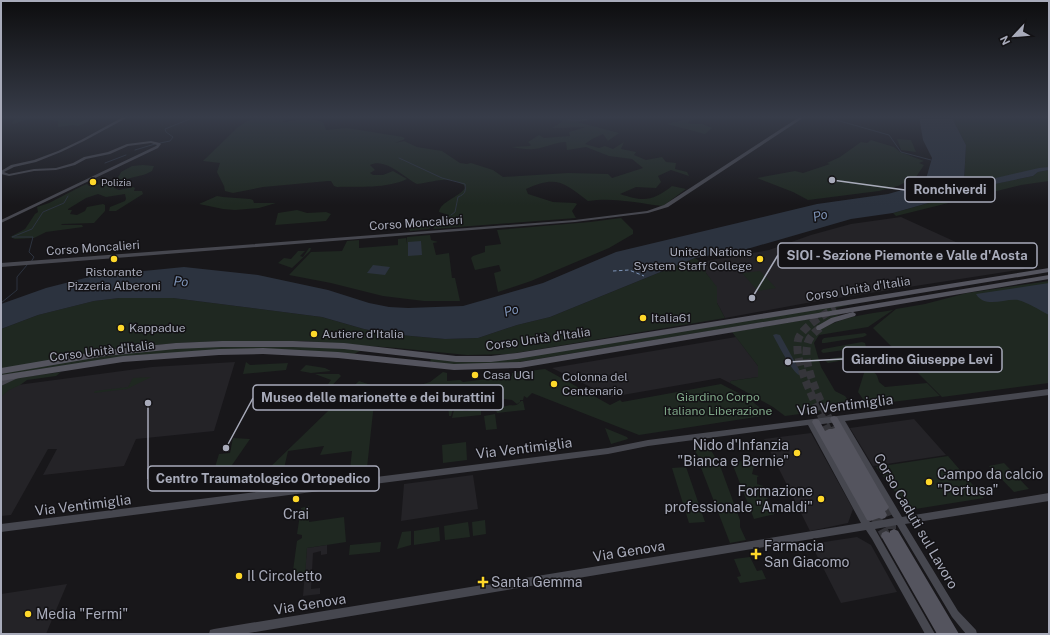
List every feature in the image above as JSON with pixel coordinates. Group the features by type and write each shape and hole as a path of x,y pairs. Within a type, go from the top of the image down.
{"main road":[{"name":"Corso Unità d'Italia","path":"1,371 106,353 170,346 222,344 319,345 456,359 491,359 1049,270"},
{"name":"Corso Unità d'Italia","path":"836,309 957,289 1004,277"},
{"name":"Corso Unità d'Italia","path":"1,378 116,360 174,354 263,351 355,356 454,368 520,365 1049,277"},
{"name":"Corso Unità d'Italia","path":"820,328 833,320 848,315 922,303 967,291"},
{"path":"355,356 363,352 401,356 422,355"},
{"path":"837,419 878,513"},
{"path":"813,422 878,513"},
{"path":"832,432 878,513"},
{"path":"943,634 890,535 953,634"}],"street":[{"path":"71,146 35,161 11,166 1,173 9,175 31,170 60,168 74,164 85,158 112,152 129,146"},
{"path":"1,222 156,148 157,146"},
{"name":"Corso Moncalieri","path":"1,265 575,221 648,212 666,207 759,146"},
{"path":"1,384 19,375"},
{"name":"Via Ventimiglia","path":"1,528 608,451 647,443 1049,392"},
{"name":"Corso Caduti sul Lavoro","path":"837,419 955,614 972,634"},
{"path":"813,422 867,526 875,536 930,634"},
{"name":"Via Genova","path":"214,634 1049,496"}],"shaded area":[{"path":"901,217 970,250 985,252 1010,259 1019,263 1025,269 812,302 725,318 717,303 717,289 706,273 701,262 769,250 811,235 851,224"},
{"path":"736,337 758,366 758,377 731,381 730,383 720,378 611,397 552,368"},
{"path":"235,362 214,431 136,439 124,466 43,475 57,449 48,449 11,515 1,516 1,395 10,386 152,367"},
{"path":"914,419 946,455 873,466 850,428"},
{"name":"Formazione professionale \"Amaldi\"","path":"811,433 853,509 848,523 810,531 764,439"},
{"path":"473,475 478,509 401,521 404,484"},
{"path":"857,537 871,545 897,592 841,603 811,544"},
{"path":"327,545 327,554 321,555 321,551 313,553 311,589 320,588 320,594 303,596 307,548"},
{"name":"Media \"Fermi\"","path":"67,584 46,634 1,634 1,594"}],"green space":[{"path":"219,146 414,146 442,151 460,163 471,163 493,170 503,177 568,173 608,174 612,178 643,168 632,159 609,156 586,147 567,150 566,146 591,146 599,148 605,146 613,149 618,146 622,146 621,149 636,152 634,155 646,160 662,157 666,162 676,163 675,169 687,172 689,176 671,170 658,176 661,182 656,188 636,187 620,194 648,199 659,195 672,186 686,189 663,206 616,200 588,201 560,183 545,182 526,189 528,194 553,202 577,204 572,211 576,218 433,229 436,224 449,215 439,212 440,208 446,202 459,194 465,188 464,185 452,180 441,180 417,184 395,169 376,163 370,165 375,170 370,173 373,175 383,175 393,171 407,179 382,186 337,187 334,186 331,181 328,181 263,187 233,193 225,191 217,172 220,163 203,161"},
{"path":"547,146 534,149 511,147"},
{"path":"856,146 890,146 900,152 924,161 919,163 924,165 916,177 898,186 879,191 808,200 793,192 757,178 795,171 803,173 830,164 827,163 840,157"},
{"path":"899,146 913,146 916,152 901,150"},
{"path":"966,146 1049,146 1049,167 970,184 964,181"},
{"path":"132,166 154,166 152,171 122,181 114,188 119,190 133,187 135,188 134,191 142,191 143,194 116,211 109,211 110,207 125,201 125,194 106,197 98,194 86,198 68,209 72,210 70,214 77,215 85,211 87,207 103,204 105,205 105,211 94,223 62,224 61,225 82,225 83,227 46,232 34,238 15,239 10,237 25,229 38,212 37,207 49,203 87,184 89,186 112,181 119,176 121,172"},
{"path":"1049,170 1049,181 1021,185 896,216 893,213 939,200 946,194 1033,176 1038,172"},
{"path":"217,196 250,199 253,200 254,203 276,203 259,208 235,210 199,204"},
{"path":"297,210 307,213 326,212 331,214 326,221 275,225 278,213"},
{"path":"621,218 633,230 633,234 609,248 531,281 498,292 494,273 501,271 499,265 475,270 471,258 485,252 485,246 501,244 497,230"},
{"path":"422,219 427,221 436,221 429,229 410,231 406,221"},
{"path":"430,235 431,240 438,242 433,243 436,255 449,253 452,278 455,278 460,301 424,301 383,296 331,283 289,275 311,252 342,251 347,241 359,240 359,248 398,245 398,239 406,238 406,244 407,237"},
{"path":"309,248 311,248 310,251 292,268 278,263 284,258 291,259 298,251 305,251 300,256 303,257"},
{"path":"695,258 706,268 706,273 717,287 717,303 725,318 510,354 467,355 304,341 225,341 177,343 128,348 1,369 1,329 38,315 94,301 119,298 173,298 322,317 364,329 389,334 445,339 478,338 517,325 550,317"},
{"path":"760,271 776,288 758,291 742,273"},
{"path":"1049,281 1049,383 942,397 873,328 896,309 925,304 967,293"},
{"path":"853,304 836,308 838,310 513,363 457,365 431,363 430,358 473,361"},
{"path":"893,310 868,327 819,335 814,343 821,367 835,391 845,396 853,407 785,416 773,407 730,383 731,381 758,377 758,366 732,332 841,314 819,326 823,328 848,318"},
{"path":"865,333 867,335 863,337 822,343 824,338"},
{"path":"862,342 865,343 866,347 823,353 821,351 823,349"},
{"path":"205,346 305,346 362,350 354,354 265,350 177,353 89,362 1,376 1,373 105,355"},
{"path":"864,353 862,357 828,363 824,360"},
{"path":"246,362 250,365 288,363 286,370 243,374"},
{"path":"306,365 325,368 331,371 311,373 300,371"},
{"name":"Giardino Corpo Italiano Liberazione","path":"545,369 610,405 620,400 622,402 721,384 748,398 769,415 639,435 532,393 527,398 524,396 523,400 520,400 517,404 512,400 505,399 480,402 481,411 468,411 471,407 464,404 453,409 451,416 449,416 448,405 428,408 427,405 413,407 414,387 430,382 443,372 447,373 447,381 460,380 463,382 512,376 512,373"},
{"path":"865,370 875,373 879,382 885,387 927,383 940,396 867,405 858,392"},
{"path":"61,372 56,376 27,380 9,390 1,397 1,386 17,378"},
{"path":"315,374 339,374 341,376 321,397 315,391 321,394 331,380"},
{"path":"151,377 127,389 94,393 95,391 128,387 133,378"},
{"path":"359,381 377,387 400,389 402,400 374,403 366,477 349,479 352,451 320,455 324,446 288,451 280,486 258,489 256,482 260,477 263,480 263,483 279,481 279,468 272,469 268,477 263,474"},
{"path":"523,401 525,410 497,413 496,410 508,405 516,405"},
{"path":"459,407 464,411 481,411 481,415 452,418 454,410"},
{"path":"495,414 497,429 486,430 484,416"},
{"path":"605,428 627,437 628,439 611,444"},
{"path":"233,438 250,439 230,468 216,470 210,484 219,454 230,453"},
{"path":"466,442 467,460 443,463 442,445"},
{"path":"711,446 713,449 710,449 719,463 740,520 740,527 746,540 730,543 700,465 700,459 693,448"},
{"name":"Campo da calcio \"Pertusa\"","path":"948,456 984,498 909,510 876,467"},
{"path":"747,460 747,464 754,466 752,474 759,476 757,477 757,484 763,486 761,495 768,498 766,506 774,508 773,512 775,514 754,519 732,463"},
{"path":"1004,463 1029,489 1014,492 989,466"},
{"path":"686,467 705,522 689,523 672,468"},
{"path":"309,506 309,522 344,517 346,542 307,548 305,577 292,578 297,541 302,538 302,535 297,534 301,508"},
{"path":"485,520 486,534 473,536 472,522"},
{"path":"468,522 470,537 445,540 444,526"},
{"path":"439,527 440,541 414,545 414,531"},
{"path":"411,531 411,545 397,549 402,532"},
{"path":"381,542 380,552 349,555 350,545"},
{"path":"750,557 757,571 762,570 766,579 740,583 737,577 741,576 734,559"}],"water":[{"name":"Po","path":"926,146 966,146 964,181 970,184 1039,168 1049,167 1049,170 1038,172 1033,176 947,194 939,200 893,213 851,219 747,249 695,258 550,317 517,325 478,338 445,339 389,334 364,329 322,317 173,298 119,298 94,301 38,315 1,329 1,304 46,288 93,276 184,267 258,275 328,290 369,303 389,307 408,308 463,306 543,283 616,252 817,204 888,194 909,188 926,179 932,158"},
{"path":"421,241 422,255 408,256 408,242"},
{"path":"373,265 390,267 385,275 367,273"},
{"path":"1049,283 1049,315 1018,300 990,302 985,301 976,294"},
{"path":"773,335 780,335 801,373 799,375 781,351"}],"waterway":[{"path":"135,150 150,146"},
{"path":"897,146 901,152 931,160"},
{"path":"105,163 126,155"},
{"path":"399,158 442,178 465,184 464,192 458,197 455,212 451,215"},
{"path":"31,262 34,257 29,252 33,237 12,237 32,229 43,212 64,203 68,196"},
{"path":"1,303 17,290 17,277 27,265"}],"ferry route":[{"path":"613,271 629,270 644,276"}],"tunnel":[{"path":"829,432 813,399 799,361 797,350 798,340 803,331 819,318 833,310"},
{"path":"820,328 811,336 808,342 806,352 807,363 820,400 835,431"},
{"path":"884,507 891,525 891,529"},
{"path":"875,516 886,536"}],"place":[{"name":"Ronchiverdi","path":"832,180"},
{"name":"Polizia","path":"93,182"},
{"name":"Ristorante Pizzeria Alberoni","path":"114,259"},
{"name":"United Nations System Staff College","path":"760,259"},
{"name":"SIOI - Sezione Piemonte e Valle d'Aosta","path":"752,298"},
{"name":"Italia61","path":"643,318"},
{"name":"Kappadue","path":"121,328"},
{"name":"Autiere d'Italia","path":"314,334"},
{"name":"Giardino Giuseppe Levi","path":"788,362"},
{"name":"Casa UGI","path":"475,375"},
{"name":"Colonna del Centenario","path":"554,384"},
{"name":"Centro Traumatologico Ortopedico","path":"148,403"},
{"name":"Museo delle marionette e dei burattini","path":"226,448"},
{"name":"Nido d'Infanzia \"Bianca e Bernie\"","path":"797,453"},
{"name":"Campo da calcio \"Pertusa\"","path":"929,482"},
{"name":"Crai","path":"296,499"},
{"name":"Formazione professionale \"Amaldi\"","path":"821,499"},
{"name":"Farmacia San Giacomo","path":"756,554"},
{"name":"Il Circoletto","path":"239,576"},
{"name":"Santa Gemma","path":"483,582"},
{"name":"Media \"Fermi\"","path":"28,614"}]}
